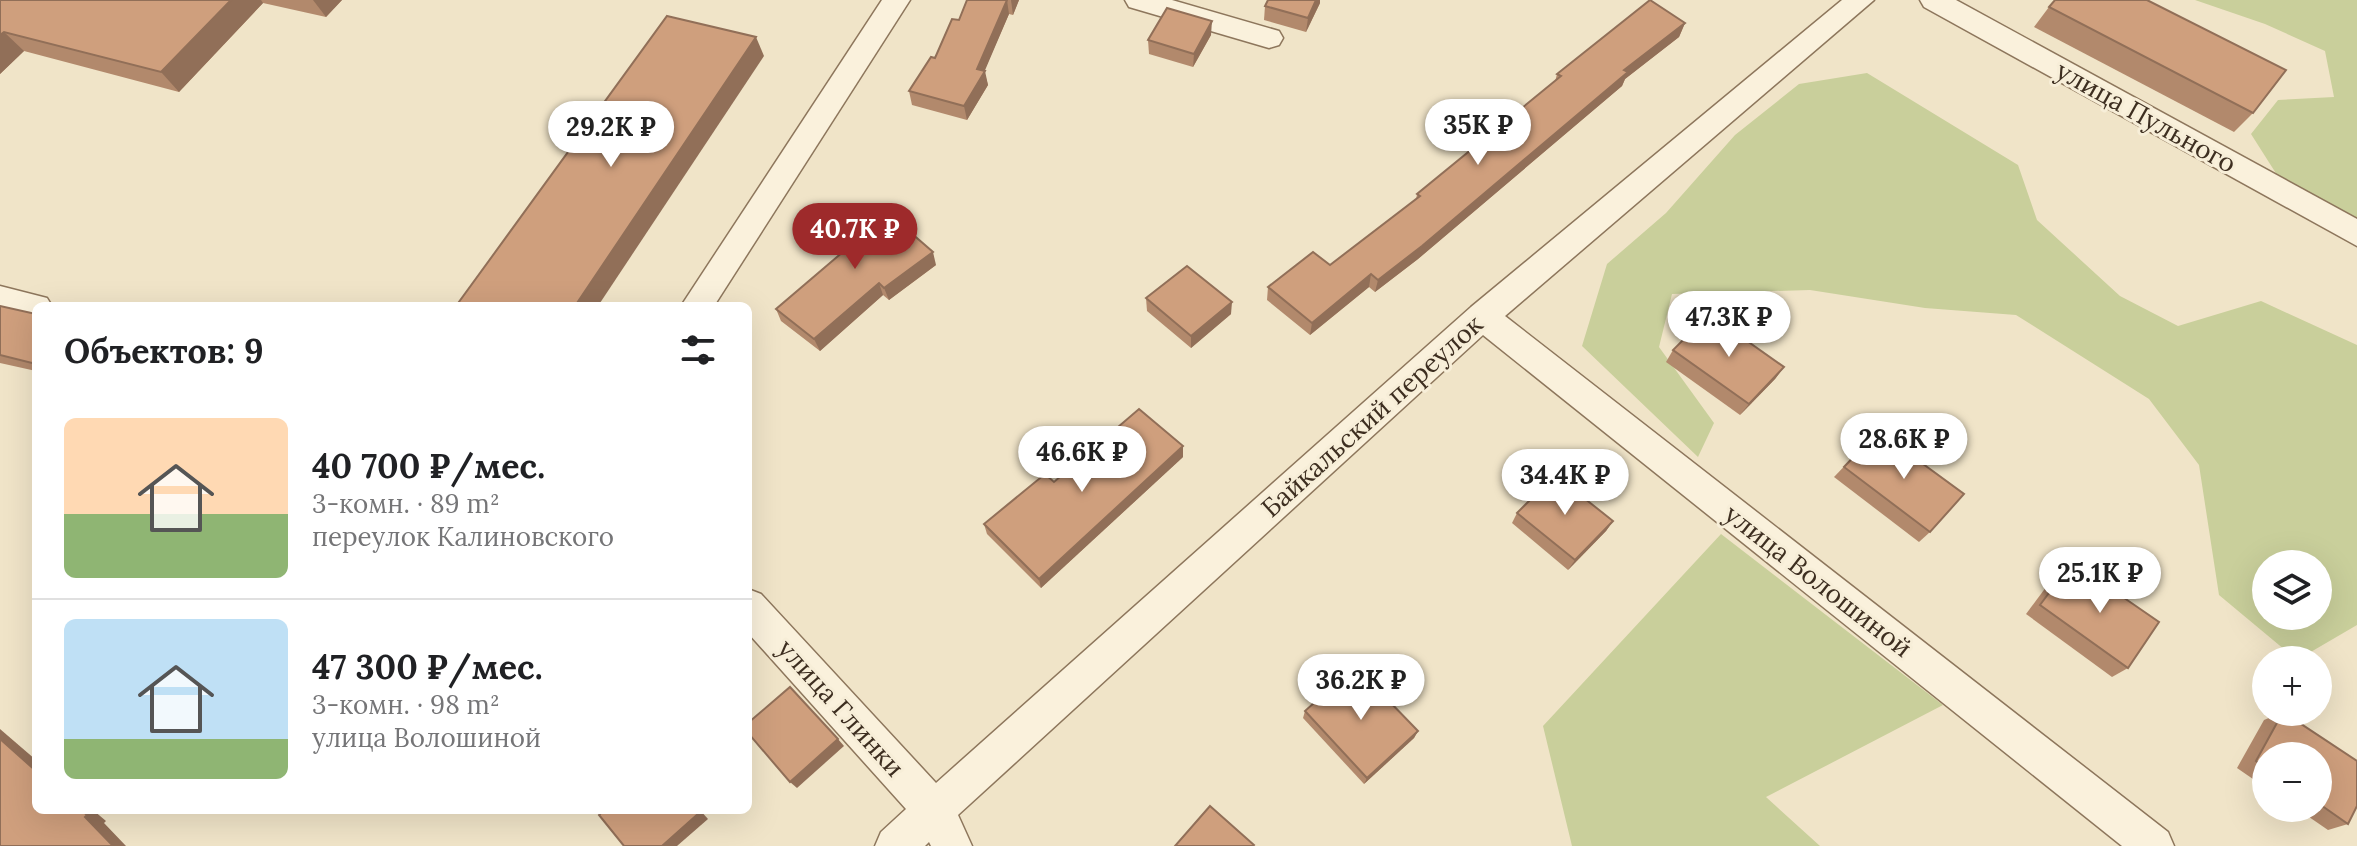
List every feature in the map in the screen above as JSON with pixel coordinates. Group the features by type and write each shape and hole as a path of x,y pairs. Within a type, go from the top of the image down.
{"street":[{"path":"700,302 896,0"},
{"path":"1139,0 1269,38"},
{"name":"Байкальский переулок","path":"895,846 1482,316 1860,0"},
{"name":"улица Пульного","path":"1934,0 2357,234"},
{"path":"0,299 32,306"},
{"name":"улица Волошиной","path":"1482,316 2154,846"},
{"name":"улица Глинки","path":"752,610 935,811 952,846"}],"green space":[{"path":"2195,0 2357,0 2357,223 2284,186 2251,134 2278,100 2334,97 2325,51 2265,24"},
{"path":"1867,73 2018,165 2037,220 2120,296 2178,326 2261,301 2357,345 2357,625 2321,646 2280,646 2261,630 2332,630 2332,550 2252,550 2252,622 2219,595 2199,465 2149,399 2016,315 1925,308 1810,290 1672,294 1659,347 1714,423 1698,457 1582,346 1607,264 1666,213 1735,135 1799,84"},
{"path":"1721,534 1943,705 1766,797 1820,846 1572,846 1543,726"}],"building":[{"path":"0,0 231,0 161,72 4,32 0,35"},
{"path":"967,0 1007,0 977,69 985,71 964,106 909,91 931,57 935,58 952,19 959,20"},
{"path":"1268,0 1316,0 1308,18 1265,6"},
{"path":"1650,0 1685,23 1624,70 1628,72 1378,280 1371,274 1312,323 1268,287 1313,252 1330,265 1420,196 1417,194 1561,76 1557,74"},
{"path":"2055,0 2147,0 2286,70 2253,113 2049,7"},
{"path":"1167,8 1212,21 1194,54 1148,40"},
{"path":"667,16 756,37 578,302 459,302"},
{"path":"880,206 933,252 884,288 879,283 814,339 776,309 844,251 832,240"},
{"path":"1187,266 1232,302 1191,336 1146,298"},
{"path":"0,306 32,313 32,363 0,355"},
{"path":"1709,314 1784,367 1749,404 1673,350"},
{"path":"1139,409 1183,446 1039,579 984,524 1045,474 1054,482"},
{"path":"1878,431 1964,494 1930,532 1844,467"},
{"path":"1555,475 1613,521 1575,560 1517,513"},
{"path":"2072,562 2159,622 2128,668 2040,605"},
{"path":"1355,666 1418,731 1367,778 1305,711"},
{"path":"790,687 838,739 790,782 752,738 752,720"},
{"path":"2275,726 2304,726 2328,742 2266,742"},
{"path":"0,739 32,767 32,814 86,814 85,817 113,846 0,846"},
{"path":"2332,744 2357,761 2357,806 2348,824 2332,813"},
{"path":"1210,806 1254,845 1175,846"},
{"path":"698,814 662,846 624,846 599,815"}]}
